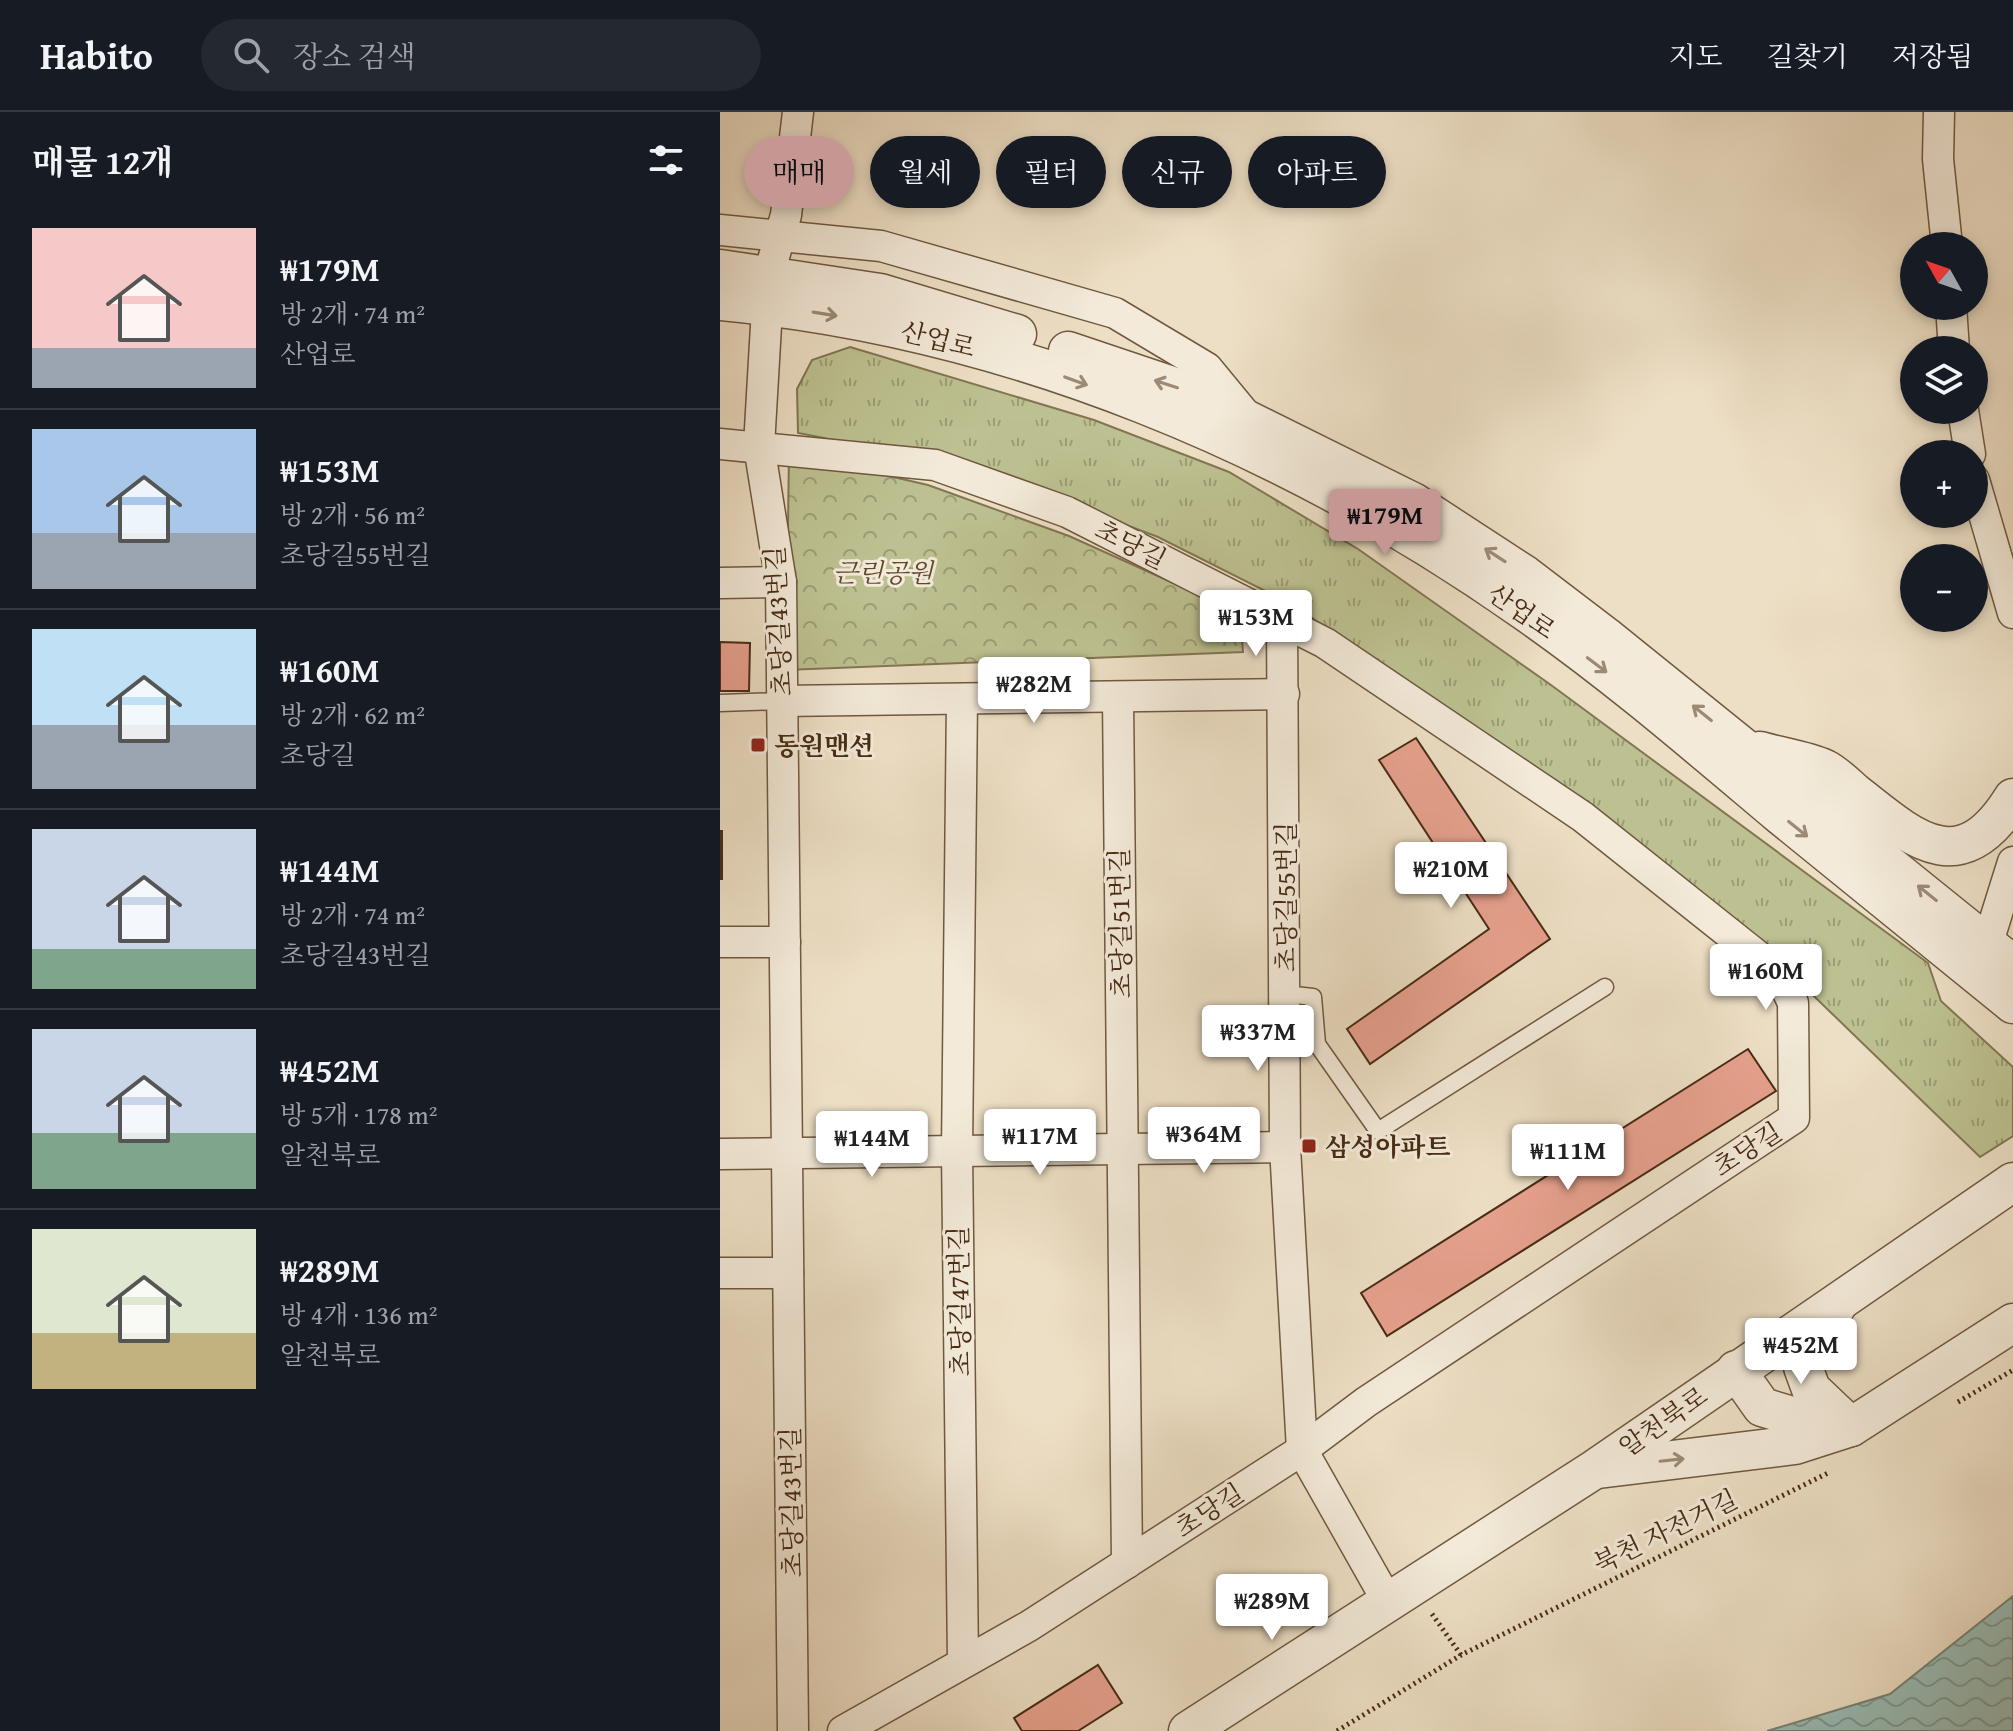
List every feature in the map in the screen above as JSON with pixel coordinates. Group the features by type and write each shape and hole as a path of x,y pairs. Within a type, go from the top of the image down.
{"street":[{"name":"초당길43번길","path":"793,1731 781,582 759,446 770,290 798,112"},
{"path":"1939,112 1938,159 1946,232"},
{"path":"720,230 881,246 1115,313 1207,368 1250,420"},
{"name":"산업로","path":"720,269 770,290 881,325 1008,357 1200,426 1415,538 1526,612 1989,958"},
{"name":"산업로","path":"720,301 770,290 880,293 1008,331 1193,393 1413,502 1525,575 1743,746 1989,958 2013,1004"},
{"name":"초당길","path":"720,444 935,465 1067,512 1325,643 1583,817 1779,973 1793,1003 1794,1118 1379,1393 1302,1450 1127,1563 1029,1626 843,1731"},
{"path":"1988,519 2010,581 2013,613"},
{"path":"720,583 781,582"},
{"name":"초당길55번길","path":"1282,621 1285,1147 1302,1450"},
{"path":"782,701 1284,694"},
{"name":"초당길51번길","path":"1118,697 1127,1563"},
{"name":"초당길47번길","path":"962,699 957,1151 963,1662"},
{"path":"1743,746 1826,769 1906,832 1930,845 1958,846 1986,835 2013,798"},
{"path":"1989,958 2013,862"},
{"path":"720,942 785,942"},
{"path":"720,1154 1285,1147"},
{"name":"알천북로","path":"1188,1731 1595,1469 2013,1182"},
{"path":"720,1273 788,1273"},
{"path":"1843,1296 1803,1367 1811,1389 1851,1427"},
{"path":"1595,1469 1795,1445 1851,1427 2013,1323"},
{"path":"1736,1370 1762,1407 1809,1421 1851,1427"},
{"path":"1302,1450 1401,1594"}],"lane":[{"path":"720,703 782,701"},
{"path":"1285,994 1313,997 1317,1044 1378,1131 1605,987"}],"path":[{"path":"1949,1407 2013,1370"},
{"name":"북천 자전거길","path":"1337,1731 1461,1655 1844,1465"},
{"path":"1401,1594 1461,1655"}],"green space":[{"path":"850,347 1094,420 1229,472 1358,549 1551,685 1928,963 1941,1001 2013,1067 2013,1136 1980,1157 1788,971 1299,608 1158,537 973,467 798,433 797,389 812,360"},
{"name":"근린공원","path":"789,453 928,485 1069,536 1240,613 1243,652 786,670"}],"water":[{"path":"2013,1596 2013,1731 1767,1731 1890,1694"}],"building":[{"path":"720,642 750,643 749,691 720,691"},
{"path":"1416,738 1550,939 1370,1064 1347,1029 1489,929 1379,760"},
{"path":"722,831 722,879 720,879"},
{"path":"1748,1049 1776,1091 1387,1336 1361,1293"},
{"path":"1098,1665 1122,1703 1078,1731 1022,1731 1014,1718"}],"place":[{"name":"동원맨션","path":"758,745"},
{"name":"삼성아파트","path":"1309,1146"}]}
